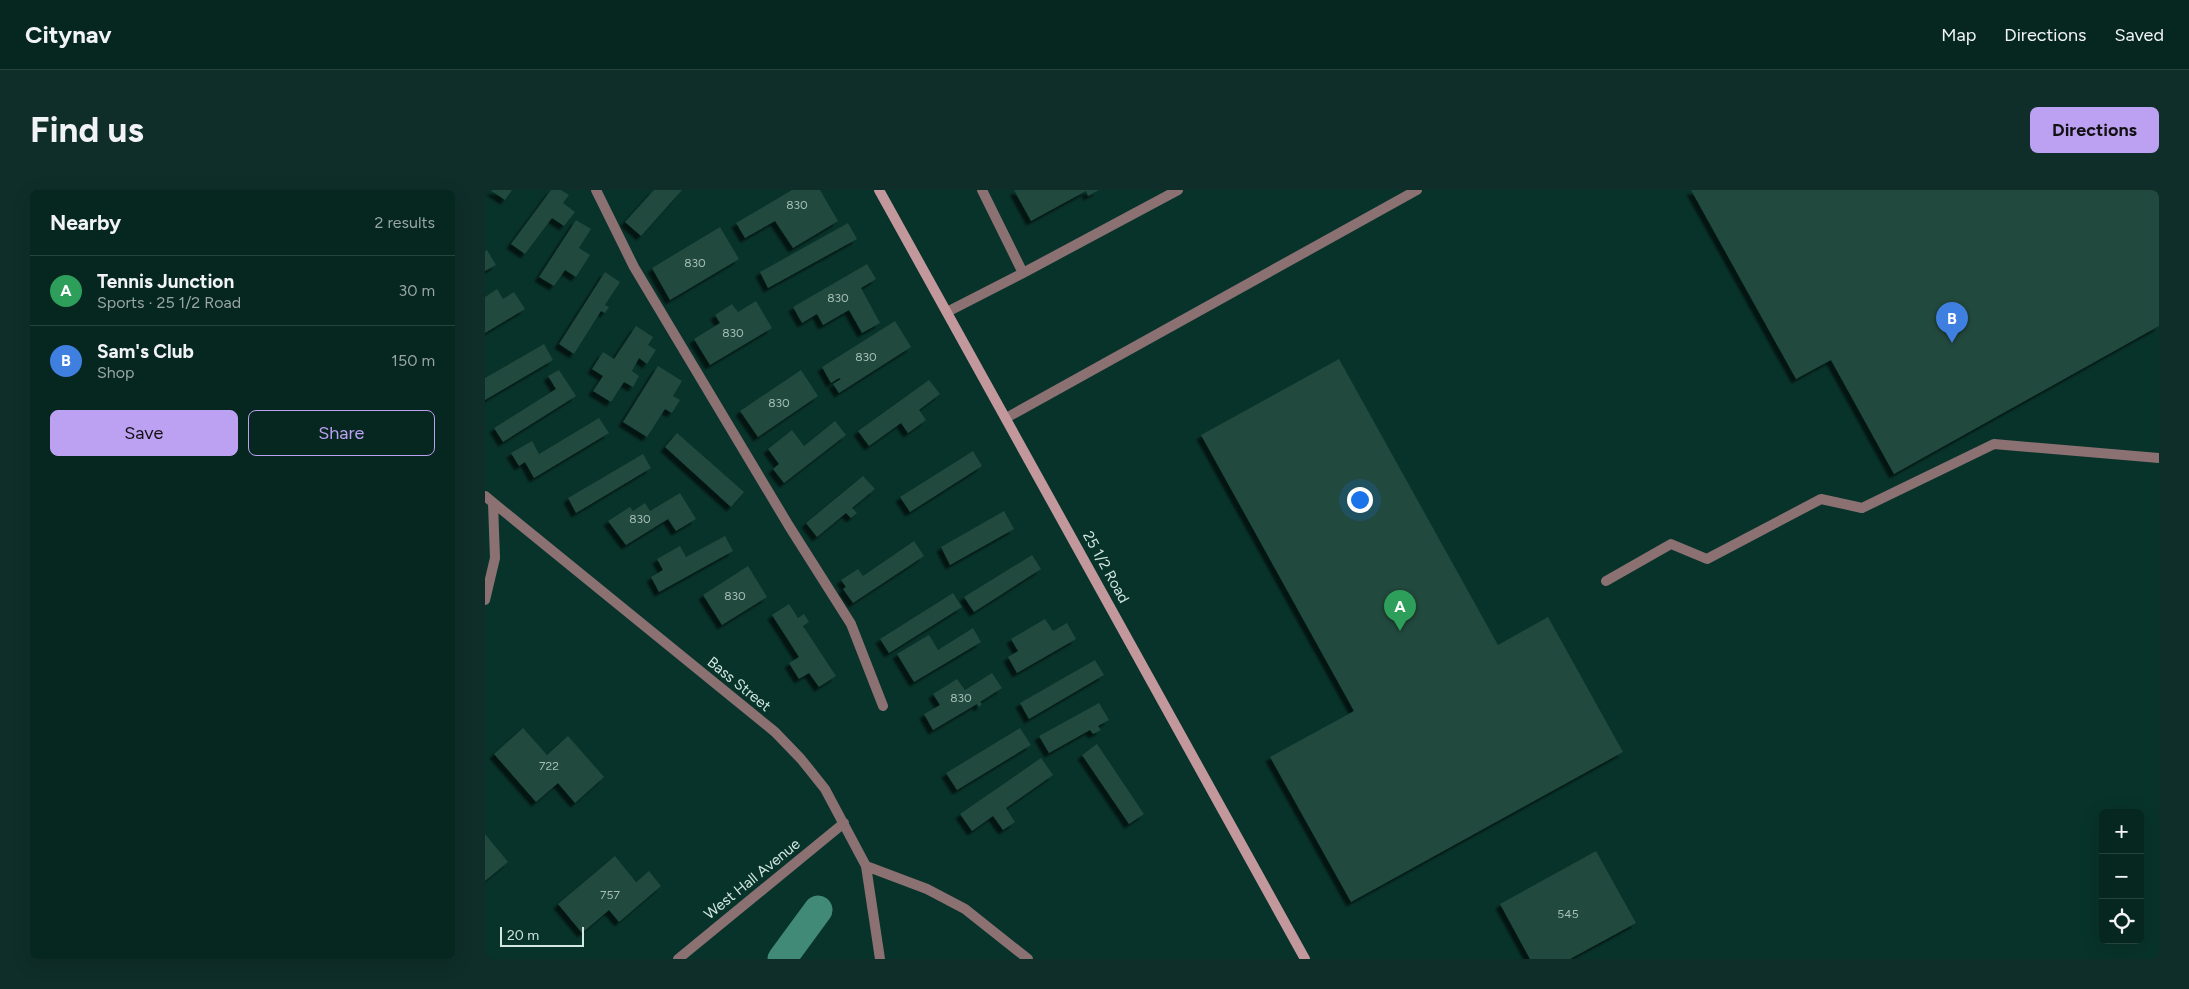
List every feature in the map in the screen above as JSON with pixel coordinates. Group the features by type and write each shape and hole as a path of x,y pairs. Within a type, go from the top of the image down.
{"street":[{"path":"596,190 634,267 789,526 851,624 883,706"},
{"name":"25 1/2 Road","path":"879,190 1305,959"},
{"path":"982,190 1023,273"},
{"path":"947,312 1177,190"},
{"path":"1006,418 1417,190"},
{"path":"1606,581 1671,544 1707,559 1821,499 1862,508 1994,444 2159,458"},
{"path":"485,600 495,558 489,500"},
{"name":"Bass Street","path":"489,500 775,732 801,759 825,789 866,866 880,959"},
{"name":"West Hall Avenue","path":"678,959 844,822"},
{"path":"866,866 927,889 965,910 1028,959"}],"building":[{"path":"490,190 512,190 505,200"},
{"path":"551,190 561,190 569,195 563,203 575,212 564,226 552,218 525,254 511,244"},
{"path":"654,190 682,190 641,236 625,222"},
{"path":"792,190 820,190 838,221 793,248 775,221 745,238 736,223"},
{"path":"1014,190 1099,190 1088,196 1086,191 1031,221"},
{"path":"1691,190 2159,190 2159,326 1894,474 1831,360 1796,379"},
{"path":"576,220 591,229 579,248 590,255 576,277 565,270 554,286 539,277"},
{"path":"848,223 857,239 768,288 760,272"},
{"path":"720,227 739,259 670,300 652,268"},
{"path":"487,250 496,265 485,271 485,251"},
{"path":"867,264 876,279 861,288 880,323 862,333 849,310 823,325 817,314 802,323 793,307"},
{"path":"605,272 620,282 605,305 609,307 605,313 601,311 574,354 559,344"},
{"path":"497,289 503,299 514,292 525,309 485,333 485,297"},
{"path":"756,301 772,328 710,365 694,339 720,323 715,315 732,304 738,312"},
{"path":"895,321 911,347 839,393 833,384 841,379 839,378 831,383 822,367"},
{"path":"636,326 653,337 648,345 656,350 647,364 639,358 632,371 639,376 633,387 624,382 611,402 593,391 603,376 592,369 603,352 614,359"},
{"path":"544,344 553,360 485,400 485,378"},
{"path":"1339,359 1498,645 1548,617 1623,752 1351,902 1270,757 1354,711 1201,435"},
{"path":"658,366 682,381 673,396 680,400 672,413 665,409 647,437 623,422"},
{"path":"559,370 576,396 503,442 494,428 556,389 548,376"},
{"path":"801,370 818,396 758,437 740,411"},
{"path":"929,380 940,394 919,410 926,420 908,433 901,423 869,446 858,431"},
{"path":"599,418 609,433 534,478 525,462 519,466 511,453 532,441 539,454"},
{"path":"835,421 846,435 784,483 773,469 779,464 768,449 792,430 804,446"},
{"path":"677,433 744,492 731,507 665,447"},
{"path":"973,451 982,466 910,512 900,497"},
{"path":"643,454 651,468 576,513 568,498"},
{"path":"863,476 875,489 852,508 857,513 851,518 846,513 817,537 806,523"},
{"path":"680,493 696,519 676,531 668,519 626,545 608,521 630,507 633,511 645,503 650,511"},
{"path":"1004,511 1014,529 950,565 941,547"},
{"path":"725,536 733,551 659,592 651,577 663,570 657,559 680,546 686,557"},
{"path":"914,541 924,556 853,603 843,589 846,587 841,580 858,569 863,576"},
{"path":"1032,555 1041,569 974,612 964,597"},
{"path":"748,566 767,597 722,625 703,595"},
{"path":"953,593 962,607 889,653 880,639"},
{"path":"789,604 798,618 804,614 809,622 803,626 836,676 819,687 809,673 799,679 789,663 799,657 772,615"},
{"path":"1045,619 1053,631 1067,623 1076,639 1017,673 1008,657 1018,651 1011,639"},
{"path":"973,628 981,642 914,682 897,654 929,635 938,650"},
{"path":"1095,660 1104,675 1029,719 1020,703"},
{"path":"992,673 1002,688 980,702 982,704 979,707 977,704 933,730 924,714 940,705 933,694 957,679 965,690"},
{"path":"1099,703 1109,720 1098,726 1101,730 1093,734 1090,730 1049,753 1039,736"},
{"path":"523,728 547,755 568,736 604,777 575,803 558,783 536,802 494,754"},
{"path":"1020,728 1031,745 957,790 946,773"},
{"path":"1097,744 1144,814 1129,824 1082,755"},
{"path":"1041,758 1053,775 1006,808 1015,822 1003,830 993,816 972,831 960,814"},
{"path":"485,834 508,862 485,881"},
{"path":"1596,851 1636,923 1570,959 1530,959 1500,904"},
{"path":"615,856 636,882 649,871 661,886 619,922 609,910 582,933 558,904"}],"waterway":[{"path":"782,959 818,910"}],"place":[{"name":"Sam's Club","path":"1952,343"},
{"name":"Tennis Junction","path":"1400,631"}]}
